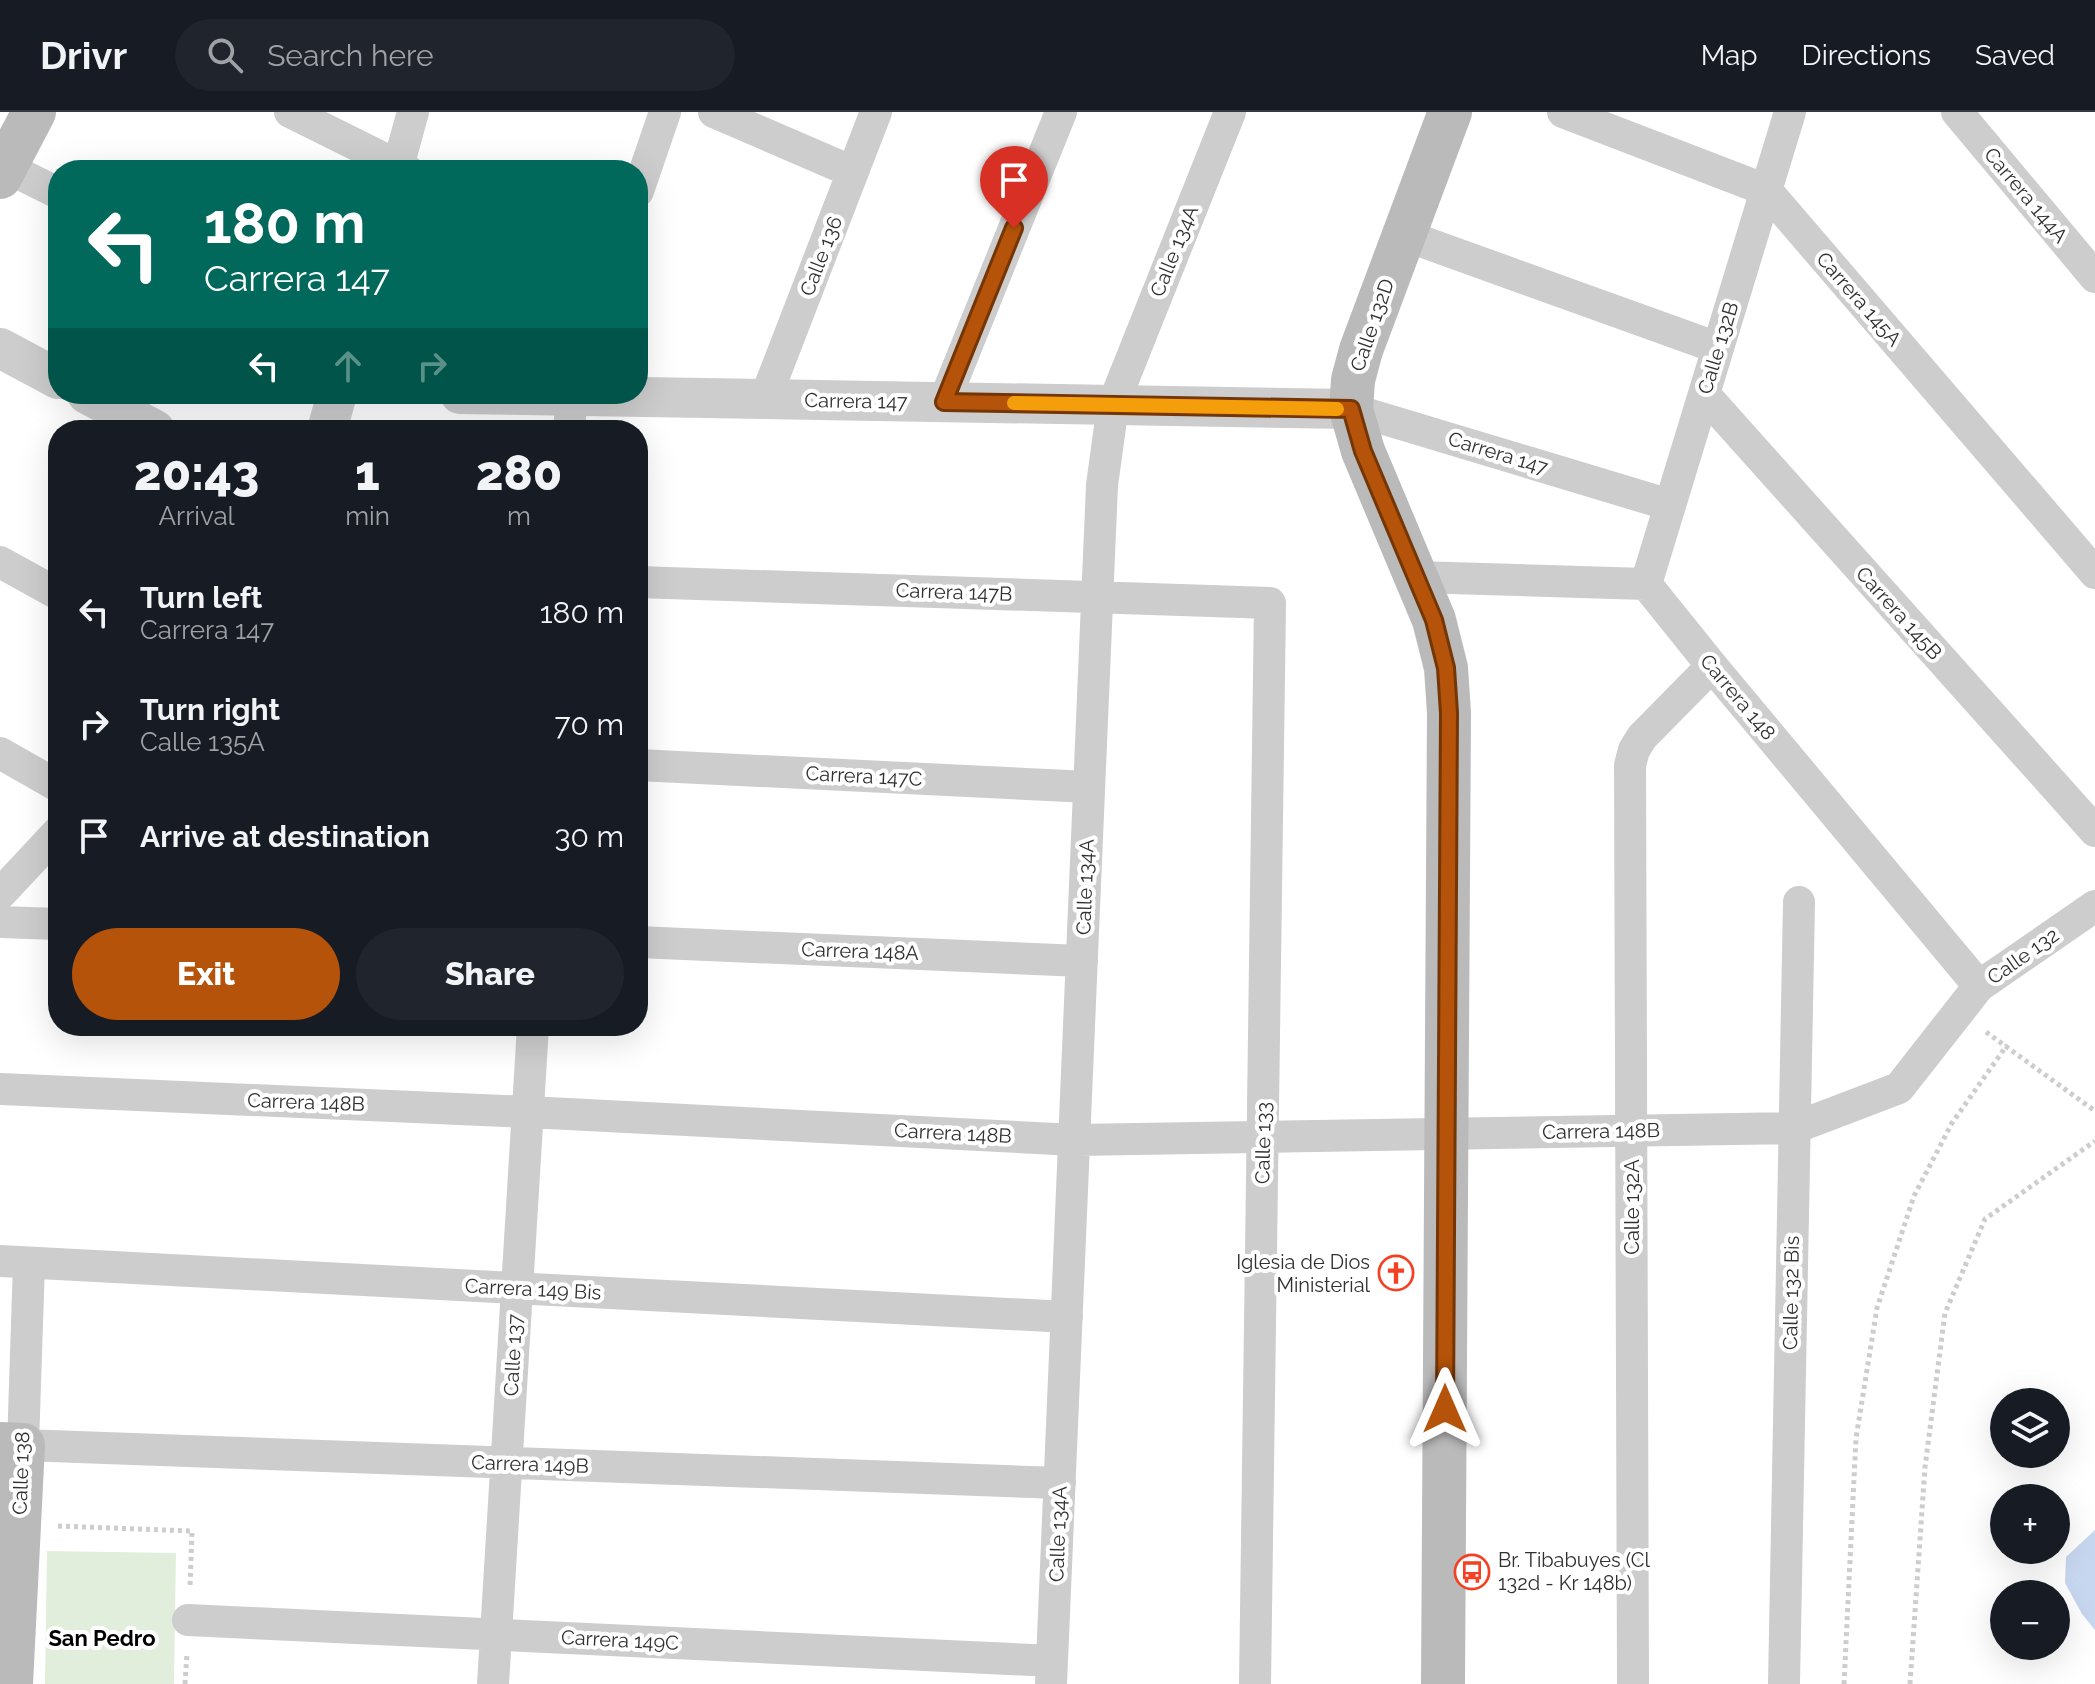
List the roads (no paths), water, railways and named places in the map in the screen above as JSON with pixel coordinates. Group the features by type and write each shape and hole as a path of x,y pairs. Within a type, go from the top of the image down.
{"main road":[{"path":"2,169 34,112"},
{"name":"Calle 132D","path":"1443,1684 1449,713 1446,668 1434,620 1363,451 1351,409 1353,380 1361,350 1450,112"},
{"name":"Calle 138","path":"11,1445 19,1524 7,1610 11,1684"}],"street":[{"path":"290,112 383,160"},
{"path":"403,160 413,112"},
{"path":"648,162 665,112"},
{"path":"714,112 853,172"},
{"name":"Calle 136","path":"765,399 876,112"},
{"path":"944,402 1061,112"},
{"name":"Calle 134A","path":"1052,1672 1102,485 1113,405 1230,112"},
{"name":"Carrera 145A","path":"1563,112 1766,190 2095,573"},
{"name":"Calle 132B","path":"1646,584 1790,112"},
{"name":"Carrera 144A","path":"1957,112 2095,277"},
{"path":"2,169 48,189"},
{"path":"1404,235 1718,348"},
{"path":"0,348 48,374"},
{"name":"Carrera 145B","path":"1704,394 2095,831"},
{"name":"Carrera 147","path":"648,404 765,399 1351,409 1670,505"},
{"path":"106,404 136,420"},
{"name":"Carrera 147","path":"545,404 571,407 644,404"},
{"path":"0,562 48,588"},
{"path":"1416,577 1646,584"},
{"name":"Carrera 147B","path":"648,582 1270,603"},
{"name":"Carrera 148","path":"1646,584 1979,986"},
{"name":"Calle 133","path":"1255,1684 1270,603"},
{"name":"Calle 132A","path":"1633,1684 1630,765 1642,737 1712,666"},
{"path":"0,753 48,780"},
{"name":"Carrera 147C","path":"648,765 1089,787"},
{"path":"0,894 48,843"},
{"name":"Calle 132 Bis","path":"1784,1684 1799,902"},
{"name":"Calle 132","path":"1899,1088 1979,986 2095,906"},
{"path":"0,922 48,924"},
{"name":"Carrera 148A","path":"648,942 1082,961"},
{"name":"Calle 137","path":"493,1684 532,1036"},
{"name":"Carrera 148B","path":"0,1089 1075,1140 1794,1128 1899,1088"},
{"name":"Carrera 149 Bis","path":"14,1262 1067,1317"},
{"name":"Calle 138","path":"11,1445 14,1262"},
{"name":"Carrera 149B","path":"11,1445 1060,1483"},
{"name":"Carrera 149C","path":"188,1620 496,1634 1052,1672"}],"water":[{"path":"2095,1530 2095,1630 2070,1592 2070,1580 2065,1580 2070,1553"}],"place":[{"name":"Iglesia de Dios Ministerial","path":"1396,1273"},
{"name":"Br. Tibabuyes (Cl 132d - Kr 148b)","path":"1472,1572"}],"district":[{"name":"San Pedro","path":"102,1638"}]}
